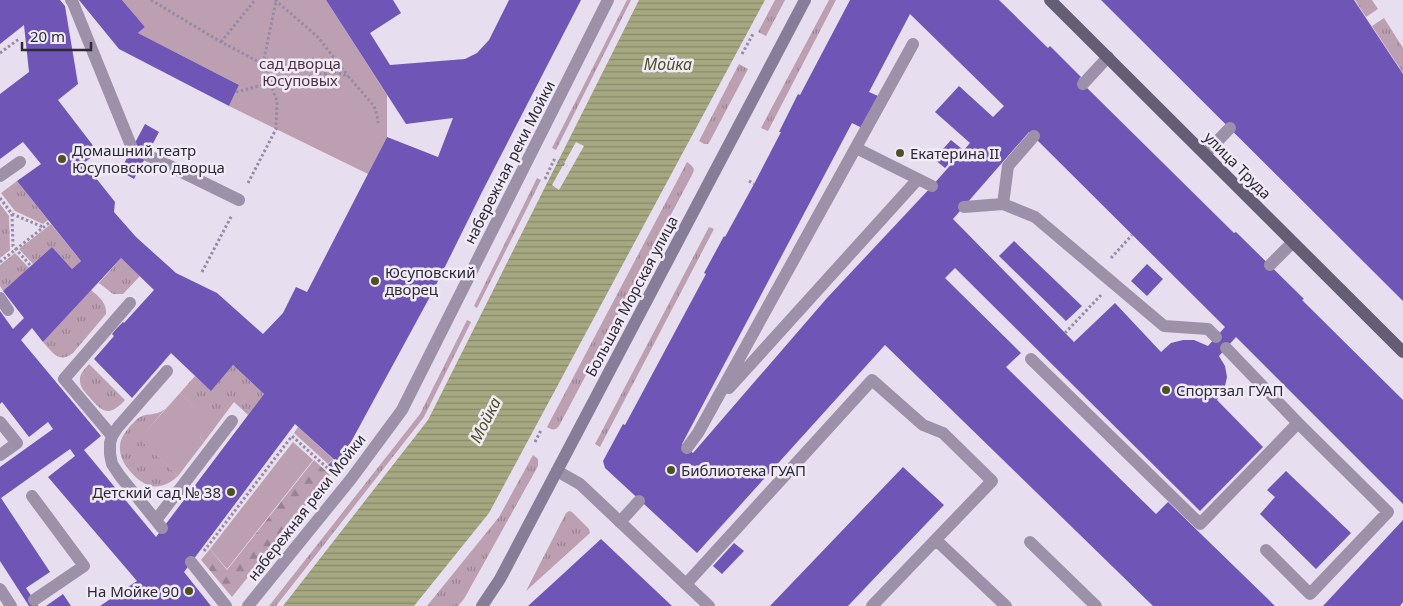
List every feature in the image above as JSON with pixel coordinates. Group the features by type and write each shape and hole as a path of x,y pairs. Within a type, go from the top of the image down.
{"main road":[{"name":"улица Труда","path":"1050,0 1403,352"}],"street":[{"path":"71,0 132,148"},
{"name":"набережная реки Мойки","path":"248,606 351,479 402,410 608,0"},
{"name":"Большая Морская улица","path":"482,606 500,579 806,0"},
{"path":"687,448 698,433 913,44"},
{"path":"1083,84 1108,57"},
{"path":"1205,154 1230,128"},
{"path":"1003,204 1008,166 1034,136"},
{"path":"856,148 932,186"},
{"path":"147,155 239,200"},
{"path":"0,176 20,162"},
{"path":"713,406 918,178"},
{"path":"964,207 1003,204 1035,217 1164,326 1208,329 1216,337"},
{"path":"1270,265 1292,243"},
{"path":"0,298 8,310"},
{"path":"112,436 64,379 130,303"},
{"path":"1226,348 1388,512 1310,594 1266,550"},
{"path":"1031,359 1200,524 1298,422"},
{"path":"167,371 118,427 110,443 112,464 159,524 232,421"},
{"path":"686,584 872,380 923,425 943,433 992,481 872,606"},
{"path":"0,422 17,443 0,455"},
{"path":"557,471 580,484 709,606"},
{"path":"29,603 84,566 32,496"},
{"path":"620,522 639,501"},
{"path":"936,540 1006,606"},
{"path":"1030,542 1096,606"},
{"path":"192,564 226,606"},
{"path":"0,589 11,606"}],"path":[{"path":"151,0 263,64"},
{"path":"222,42 256,0"},
{"path":"276,129 277,101 263,64 276,0 318,37 374,106 378,124"},
{"path":"742,54 754,34"},
{"path":"0,53 19,39"},
{"path":"236,92 270,83 335,72 348,76"},
{"path":"545,179 554,160 567,166"},
{"path":"750,181 754,184"},
{"path":"0,198 12,214 43,227"},
{"path":"12,214 13,246 31,266"},
{"path":"0,262 50,222"},
{"path":"1099,271 1132,235"},
{"path":"1065,332 1112,282"},
{"path":"432,293 436,295"},
{"path":"534,442 541,430"},
{"path":"192,564 292,436 336,476"}],"green space":[{"name":"сад дворца Юсуповых","path":"122,0 326,0 387,95 387,137 368,174 229,106 239,85 138,33 145,27"},
{"path":"627,0 631,0 556,150 552,148"},
{"path":"775,0 785,0 766,36 758,32"},
{"path":"829,0 836,0 768,131 761,128"},
{"path":"1355,0 1372,0 1378,9 1366,17"},
{"path":"1384,18 1403,48 1403,73 1372,26"},
{"path":"739,64 748,69 710,141 708,144 704,144 699,141"},
{"path":"687,162 694,169 693,173 559,426 555,429 547,427"},
{"path":"537,178 541,180 477,308 474,306"},
{"path":"17,181 48,220 43,224 15,211 1,193"},
{"path":"0,204 9,216 10,250 0,258"},
{"path":"51,224 81,261 72,269 52,247 33,264 19,249"},
{"path":"709,227 714,229 600,447 595,444"},
{"path":"15,253 29,268 3,291 0,286 0,265"},
{"path":"121,258 140,276 123,294 113,294 99,283"},
{"path":"91,290 104,303 106,314 73,353 64,357 56,356 43,342"},
{"path":"467,320 471,322 424,417 276,606 269,606 420,414"},
{"path":"89,364 125,400 115,409 111,411 103,410 82,388 80,376"},
{"path":"233,365 264,394 248,415 234,402 204,442 200,437 209,421 180,393 195,376 211,390"},
{"path":"180,393 210,421 200,437 204,442 178,476 139,439"},
{"path":"165,409 140,439 178,476 164,485 152,486 140,481 127,467 121,455 120,445 124,434 137,419"},
{"path":"298,427 333,459 328,464 294,433"},
{"path":"293,442 313,460 227,569 210,549"},
{"path":"533,455 538,459 538,466 464,599 458,606 427,606 499,517"},
{"path":"314,460 330,475 232,597 201,560 210,549 227,570"},
{"path":"569,511 589,529 590,533 526,591 566,513"}],"water":[{"name":"Мойка","path":"639,0 765,0 489,513 414,606 283,606 428,420"}],"pier":[{"path":"576,142 584,146 559,190 552,185"}],"building":[{"path":"0,0 60,0 65,6 78,84 58,100 98,152 84,163 115,202 114,212 136,237 176,273 217,293 263,334 283,313 296,287 307,292 387,137 438,157 453,118 406,124 326,0 393,0 401,13 370,33 390,65 465,59 477,53 489,40 509,0 581,0 432,293 339,464 295,424 184,572 211,606 100,606 137,581 48,477 75,456 70,449 1,498 50,572 26,588 38,606 29,606 0,561 0,467 53,429 48,422 29,437 2,402 0,404 0,311 13,329 24,318 3,291 52,247 72,269 81,261 17,181 41,164 23,142 0,159 0,94 29,72 24,25 0,44","holes":["121,258 154,290 124,323 117,328 112,334 114,336 94,359 132,398 171,353 211,391 233,365 264,394 156,537 84,450 101,436 21,340 32,328 43,342"]},
{"path":"79,0 122,0 145,27 138,33 239,85 229,106 119,49"},
{"path":"850,0 999,0 1048,48 1050,46 1081,77 1079,79 1083,84 1234,233 1236,232 1304,299 1302,300 1403,400 1403,504 1236,337 1219,356 1225,366 1227,377 1225,386 1217,400 1263,447 1200,511 955,268 945,278 1021,353 1006,367 1156,514 1168,502 1275,606 1153,606 885,345 697,553 605,468 603,461 623,424 625,425 706,274 704,273 754,184 798,94 800,95","holes":["910,14 1004,106 993,117 959,86 935,112 970,143 827,298 693,453 682,444 852,123 862,128 878,96 869,92","1029,132 1225,327 1208,346 1194,340 1183,340 1171,343 1161,352 1115,303 1074,342 953,219"]},
{"path":"1101,0 1354,0 1403,74 1403,301"},
{"path":"145,124 159,132 134,179 120,171"},
{"path":"951,140 962,149 945,168 934,159"},
{"path":"1014,241 1082,306 1066,321 999,256"},
{"path":"1147,264 1163,279 1147,296 1131,281"},
{"path":"333,460 338,464 333,469 328,465"},
{"path":"903,467 944,505 848,606 770,606"},
{"path":"1286,471 1351,533 1316,569 1260,514 1275,497 1267,490"},
{"path":"1403,520 1403,602 1400,606 1323,606"},
{"path":"601,539 672,606 528,606 551,585"},
{"path":"734,543 744,551 722,574 713,566"},
{"path":"63,594 71,606 46,606"}],"place":[{"name":"Екатерина II","path":"900,153"},
{"name":"Домашний театр Юсуповского дворца","path":"62,159"},
{"name":"Юсуповский дворец","path":"375,281"},
{"name":"Спортзал ГУАП","path":"1166,390"},
{"name":"Библиотека ГУАП","path":"671,470"},
{"name":"Детский сад № 38","path":"231,492"},
{"name":"На Мойке 90","path":"189,591"}]}
